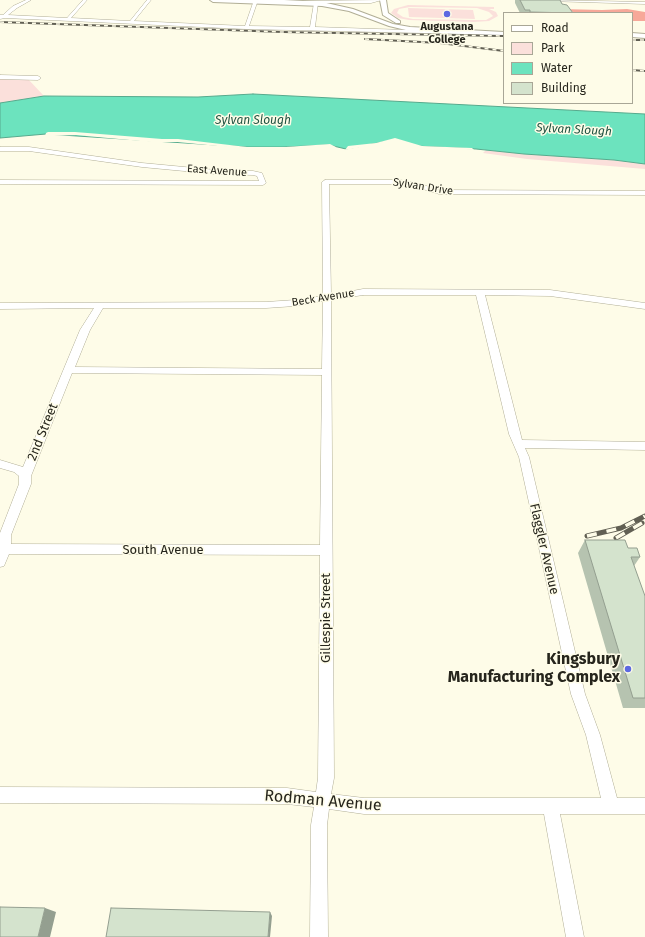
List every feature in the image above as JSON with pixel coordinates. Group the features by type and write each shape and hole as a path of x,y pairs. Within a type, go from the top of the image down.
{"main road":[{"path":"213,0 317,1 410,29 470,33 503,33"},
{"path":"381,21 365,11 365,8 379,1 386,14 401,22 434,29 503,33"},
{"path":"346,15 363,14"},
{"path":"633,36 645,37"}],"street":[{"path":"0,20 2,16 15,7 29,0"},
{"path":"68,19 86,0"},
{"path":"131,22 149,0"},
{"path":"246,28 256,0"},
{"path":"548,0 645,3"},
{"path":"312,29 317,1 379,1"},
{"path":"2,16 246,28 470,33"},
{"path":"0,77 38,78"},
{"name":"East Avenue","path":"0,149 29,149 142,165 216,172 253,173 260,174 263,182 0,182"},
{"name":"Sylvan Drive","path":"327,298 325,182 400,182 414,184 439,192 645,193"},
{"path":"327,282 331,287 340,290 366,292"},
{"name":"Beck Avenue","path":"0,306 279,305 366,292 480,292 550,293 645,306"},
{"name":"Flaggler Avenue","path":"480,292 514,434 524,456 578,694 593,735 611,806"},
{"name":"Gillespie Street","path":"319,937 319,825 324,801 326,778 327,298"},
{"name":"2nd Street","path":"0,562 5,535 24,484 25,476 85,330 100,306"},
{"path":"68,370 326,372"},
{"path":"519,444 645,446"},
{"path":"0,464 18,469 24,473 25,476"},
{"name":"South Avenue","path":"2,550 326,550"},
{"name":"Rodman Avenue","path":"0,795 287,796 364,806 645,806"},
{"path":"551,807 575,937"}],"green space":[{"path":"408,5 494,7 494,9 489,9 496,12 498,16 489,21 474,22 409,20 398,18 391,13 394,9","holes":["410,7 477,8 489,12 493,16 486,20 413,19 403,17 397,13 399,9"]},
{"path":"408,8 473,10 475,19 409,17"},
{"path":"0,79 28,79 44,96 0,103"},
{"path":"486,150 614,160 645,164 645,169 527,159 483,153"}],"shaded area":[{"path":"560,9 627,9 645,12 645,21 633,21 633,12 574,12"}],"water":[{"name":"Sylvan Slough","path":"253,94 645,114 645,164 614,160 476,149 415,146 394,140 346,149 329,145 247,147 46,134 0,138 0,103 44,96 198,97"}],"pier":[{"path":"48,132 75,132 178,139 247,147 286,147 330,144 336,147 336,149 329,147 247,149 178,142 151,142 76,135 45,136"},
{"path":"395,138 422,146 472,148 474,150 415,148 394,142 345,150 348,146 376,143"}],"building":[{"path":"520,0 560,0 562,4 567,5 572,12 530,12 530,10 525,10"},
{"name":"Kingsbury Manufacturing Complex","path":"585,540 625,540 628,548 637,548 640,557 631,557 645,596 645,698 633,698"},
{"path":"0,907 45,908 38,937 0,937"},
{"path":"111,908 270,912 268,937 106,937"}],"railway":[{"path":"0,22 283,32 503,36"},
{"path":"365,39 440,43 503,51"},
{"path":"633,40 645,40"},
{"path":"633,70 645,71"},
{"path":"587,536 621,528 645,516"},
{"path":"616,538 642,523"}],"place":[{"name":"Augustana College","path":"447,14"},
{"name":"Kingsbury Manufacturing Complex","path":"628,669"}]}
